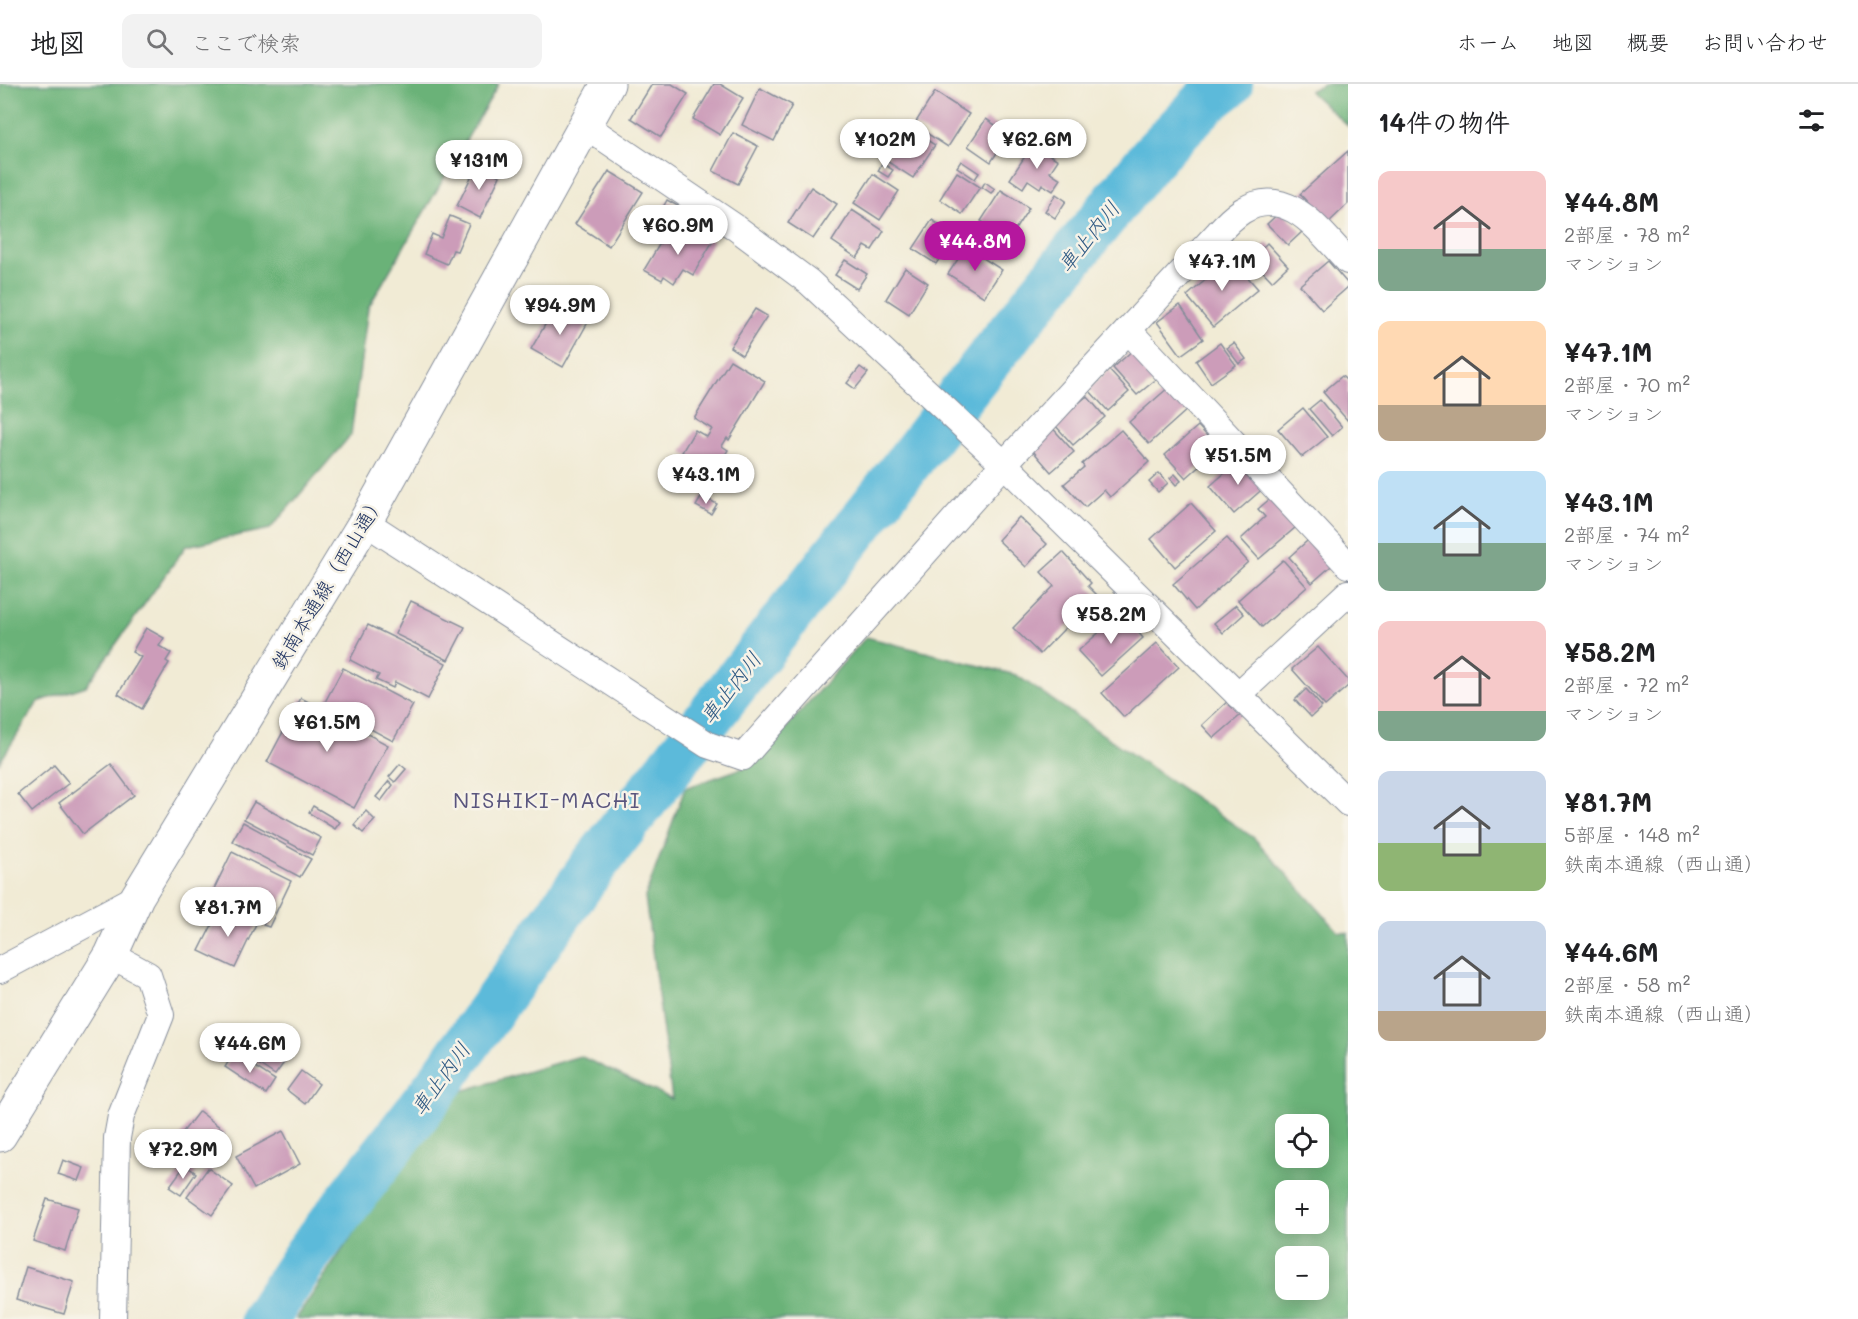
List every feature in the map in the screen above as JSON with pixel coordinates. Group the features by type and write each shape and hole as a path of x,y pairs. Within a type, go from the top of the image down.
{"street":[{"name":"鉄南本通線（西山通）","path":"0,1135 111,955 137,897 365,522 608,84"},
{"path":"586,126 745,233 809,282 1004,464 1348,803"},
{"path":"365,522 708,745 743,758 1004,464 1218,233 1242,211 1258,204 1271,202 1287,205 1296,210 1348,261"},
{"path":"1128,330 1348,565"},
{"path":"1238,695 1348,593"},
{"path":"0,970 137,897"},
{"path":"111,955 148,975 161,1015 121,1116 117,1138 113,1319"}],"green space":[{"path":"0,84 499,84 368,308 351,435 270,529 186,546 86,686 38,702 0,762"},
{"path":"1324,84 1348,84 1348,126 1309,91"},
{"path":"866,637 1016,675 1254,838 1339,932 1348,933 1348,1319 296,1319 445,1096 580,1056 672,1099 645,897 685,788 754,764"}],"building":[{"path":"652,84 672,84 688,94 661,137 631,118"},
{"path":"714,84 720,84 743,98 720,135 693,119"},
{"path":"760,88 792,105 774,141 742,125"},
{"path":"935,92 969,114 948,147 914,125"},
{"path":"986,119 1009,134 991,162 968,146"},
{"path":"906,127 935,145 913,178 885,160"},
{"path":"733,133 758,146 738,184 713,171"},
{"path":"1033,144 1058,160 1050,172 1061,179 1053,191 1042,184 1040,188 1028,180 1023,188 1010,179"},
{"path":"1348,151 1348,204 1327,224 1300,194"},
{"path":"961,161 979,173 975,179 957,167"},
{"path":"882,163 893,170 888,177 878,171"},
{"path":"477,165 500,176 480,218 457,206"},
{"path":"609,171 643,192 609,246 575,224"},
{"path":"957,172 980,187 962,214 940,199"},
{"path":"873,174 899,191 880,220 854,203"},
{"path":"985,182 995,189 991,193 982,187"},
{"path":"811,187 837,204 813,239 788,223"},
{"path":"1001,190 1029,208 1009,239 981,221"},
{"path":"1056,194 1066,201 1055,218 1045,211"},
{"path":"667,200 683,209 670,233 654,224"},
{"path":"852,210 884,231 872,250 865,246 857,258 832,241"},
{"path":"1282,210 1302,232 1288,245 1267,224"},
{"path":"450,216 469,224 457,251 453,250 447,264 424,254 432,234 441,238"},
{"path":"932,220 955,235 936,264 913,249"},
{"path":"686,231 696,237 699,232 713,241 693,275 683,269 674,283 664,276 662,280 644,270 665,235 679,243"},
{"path":"1267,243 1288,266 1272,281 1251,259"},
{"path":"966,247 1002,270 984,297 948,274"},
{"path":"1231,258 1258,289 1213,327 1187,296"},
{"path":"845,260 867,274 857,289 835,275"},
{"path":"1328,261 1348,284 1348,287 1322,310 1300,285"},
{"path":"905,268 928,283 909,314 886,299"},
{"path":"557,304 588,322 563,367 531,349"},
{"path":"1180,305 1203,339 1181,355 1157,322"},
{"path":"755,309 767,316 742,355 730,347"},
{"path":"1220,343 1236,365 1211,383 1196,361"},
{"path":"1234,343 1246,359 1239,364 1227,348"},
{"path":"1134,349 1159,377 1137,395 1113,368"},
{"path":"730,360 765,381 729,440 727,438 722,446 728,450 715,472 682,452 695,430 707,437 712,429 694,418"},
{"path":"860,367 868,373 855,389 847,383"},
{"path":"1109,370 1129,392 1108,411 1088,389"},
{"path":"1342,376 1348,382 1348,421 1323,392"},
{"path":"1169,387 1188,409 1149,444 1129,422"},
{"path":"1087,396 1105,417 1073,445 1054,424"},
{"path":"1320,400 1342,427 1332,436 1309,409"},
{"path":"1303,408 1327,437 1302,457 1278,429"},
{"path":"1049,424 1074,452 1051,472 1027,444"},
{"path":"1198,426 1219,449 1186,478 1165,455"},
{"path":"1121,430 1149,462 1110,497 1104,490 1085,507 1064,484 1084,467 1082,464"},
{"path":"1242,458 1266,486 1234,514 1210,486"},
{"path":"1159,473 1168,483 1158,492 1149,482"},
{"path":"1175,474 1181,481 1176,485 1170,478"},
{"path":"1278,492 1303,521 1259,559 1241,539 1265,517 1258,509"},
{"path":"702,496 717,504 711,514 696,506"},
{"path":"1191,503 1216,531 1175,567 1151,539"},
{"path":"1019,517 1047,544 1026,567 998,540"},
{"path":"1315,534 1338,560 1312,583 1289,557"},
{"path":"1227,538 1248,562 1195,610 1173,584"},
{"path":"1063,552 1091,583 1088,586 1097,595 1040,654 1013,628 1054,586 1041,572"},
{"path":"1283,560 1307,587 1262,627 1238,600"},
{"path":"411,601 465,627 448,660 395,634"},
{"path":"1236,605 1244,614 1223,633 1214,623"},
{"path":"1121,613 1143,638 1101,676 1078,651"},
{"path":"368,625 446,663 428,699 395,682 393,688 376,680 379,675 350,660"},
{"path":"146,628 164,638 159,646 171,653 166,661 169,663 142,709 118,694 141,657 132,652"},
{"path":"1157,643 1179,667 1124,717 1102,693"},
{"path":"1318,647 1348,680 1348,686 1325,706 1292,669"},
{"path":"343,668 413,705 393,741 324,704"},
{"path":"1306,689 1322,707 1311,717 1295,700"},
{"path":"301,698 388,745 354,808 267,762"},
{"path":"1229,700 1242,714 1214,738 1202,725"},
{"path":"111,764 134,795 83,834 59,803"},
{"path":"400,764 406,769 395,782 389,777"},
{"path":"54,765 69,783 32,812 18,794"},
{"path":"389,781 393,785 381,801 376,797"},
{"path":"254,802 321,838 312,855 244,819"},
{"path":"313,806 340,822 335,829 309,813"},
{"path":"366,811 375,820 363,833 354,825"},
{"path":"243,822 311,859 300,877 232,841"},
{"path":"232,852 291,881 269,927 263,925 267,916 213,891"},
{"path":"221,907 256,924 235,968 199,951"},
{"path":"259,1042 286,1060 275,1075 248,1057"},
{"path":"234,1053 275,1080 266,1094 225,1067"},
{"path":"301,1071 319,1084 305,1104 287,1090"},
{"path":"199,1111 226,1132 203,1163 175,1142"},
{"path":"283,1131 300,1164 254,1189 236,1156"},
{"path":"63,1160 84,1168 79,1181 58,1174"},
{"path":"185,1165 196,1173 181,1195 169,1187"},
{"path":"208,1168 233,1186 212,1215 187,1197"},
{"path":"47,1199 78,1208 65,1251 33,1241"},
{"path":"26,1267 74,1282 64,1314 16,1300"}],"waterway":[{"name":"車止内川","path":"265,1319 307,1255 435,1089 593,866 798,603 989,359 1151,158 1205,102 1229,84"}],"district":[{"name":"NISHIKI-MACHI","path":"547,800"}]}
